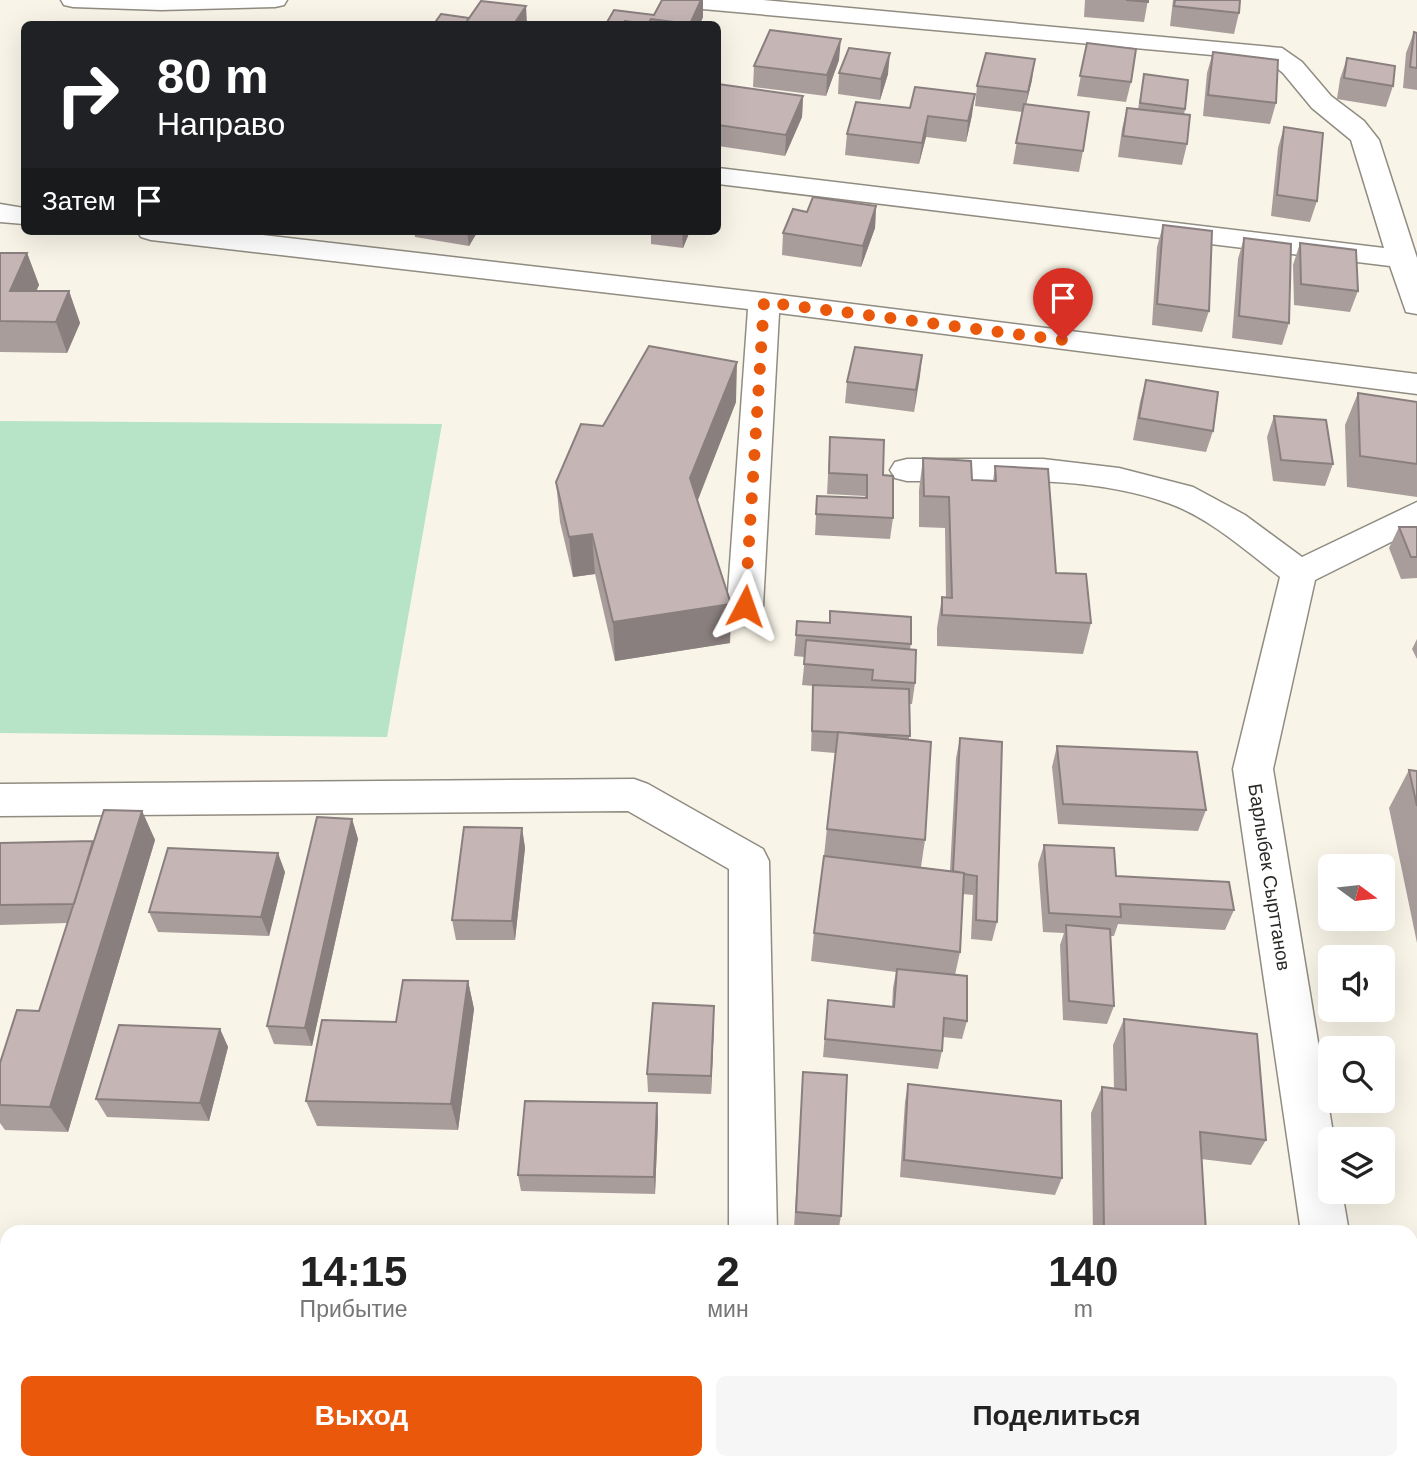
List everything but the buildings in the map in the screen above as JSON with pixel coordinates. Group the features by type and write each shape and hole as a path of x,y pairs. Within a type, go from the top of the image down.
{"street":[{"path":"73,0 161,3 275,0"},
{"path":"680,0 1273,54 1289,62 1316,97 1358,128 1365,140 1417,305"},
{"path":"721,176 1402,259"},
{"path":"0,214 21,216"},
{"path":"186,235 764,302 1417,384"},
{"path":"745,606 764,302"},
{"path":"907,470 1043,470 1119,479 1181,495 1233,523 1299,573 1417,514"},
{"name":"Барлыбек Сырттанов","path":"1299,573 1253,769 1324,1225"},
{"path":"0,800 634,795 749,861 753,1225"}],"green space":[{"path":"0,421 442,424 387,737 0,733"}],"route":[{"path":"745,606 764,302 1063,340"}]}
